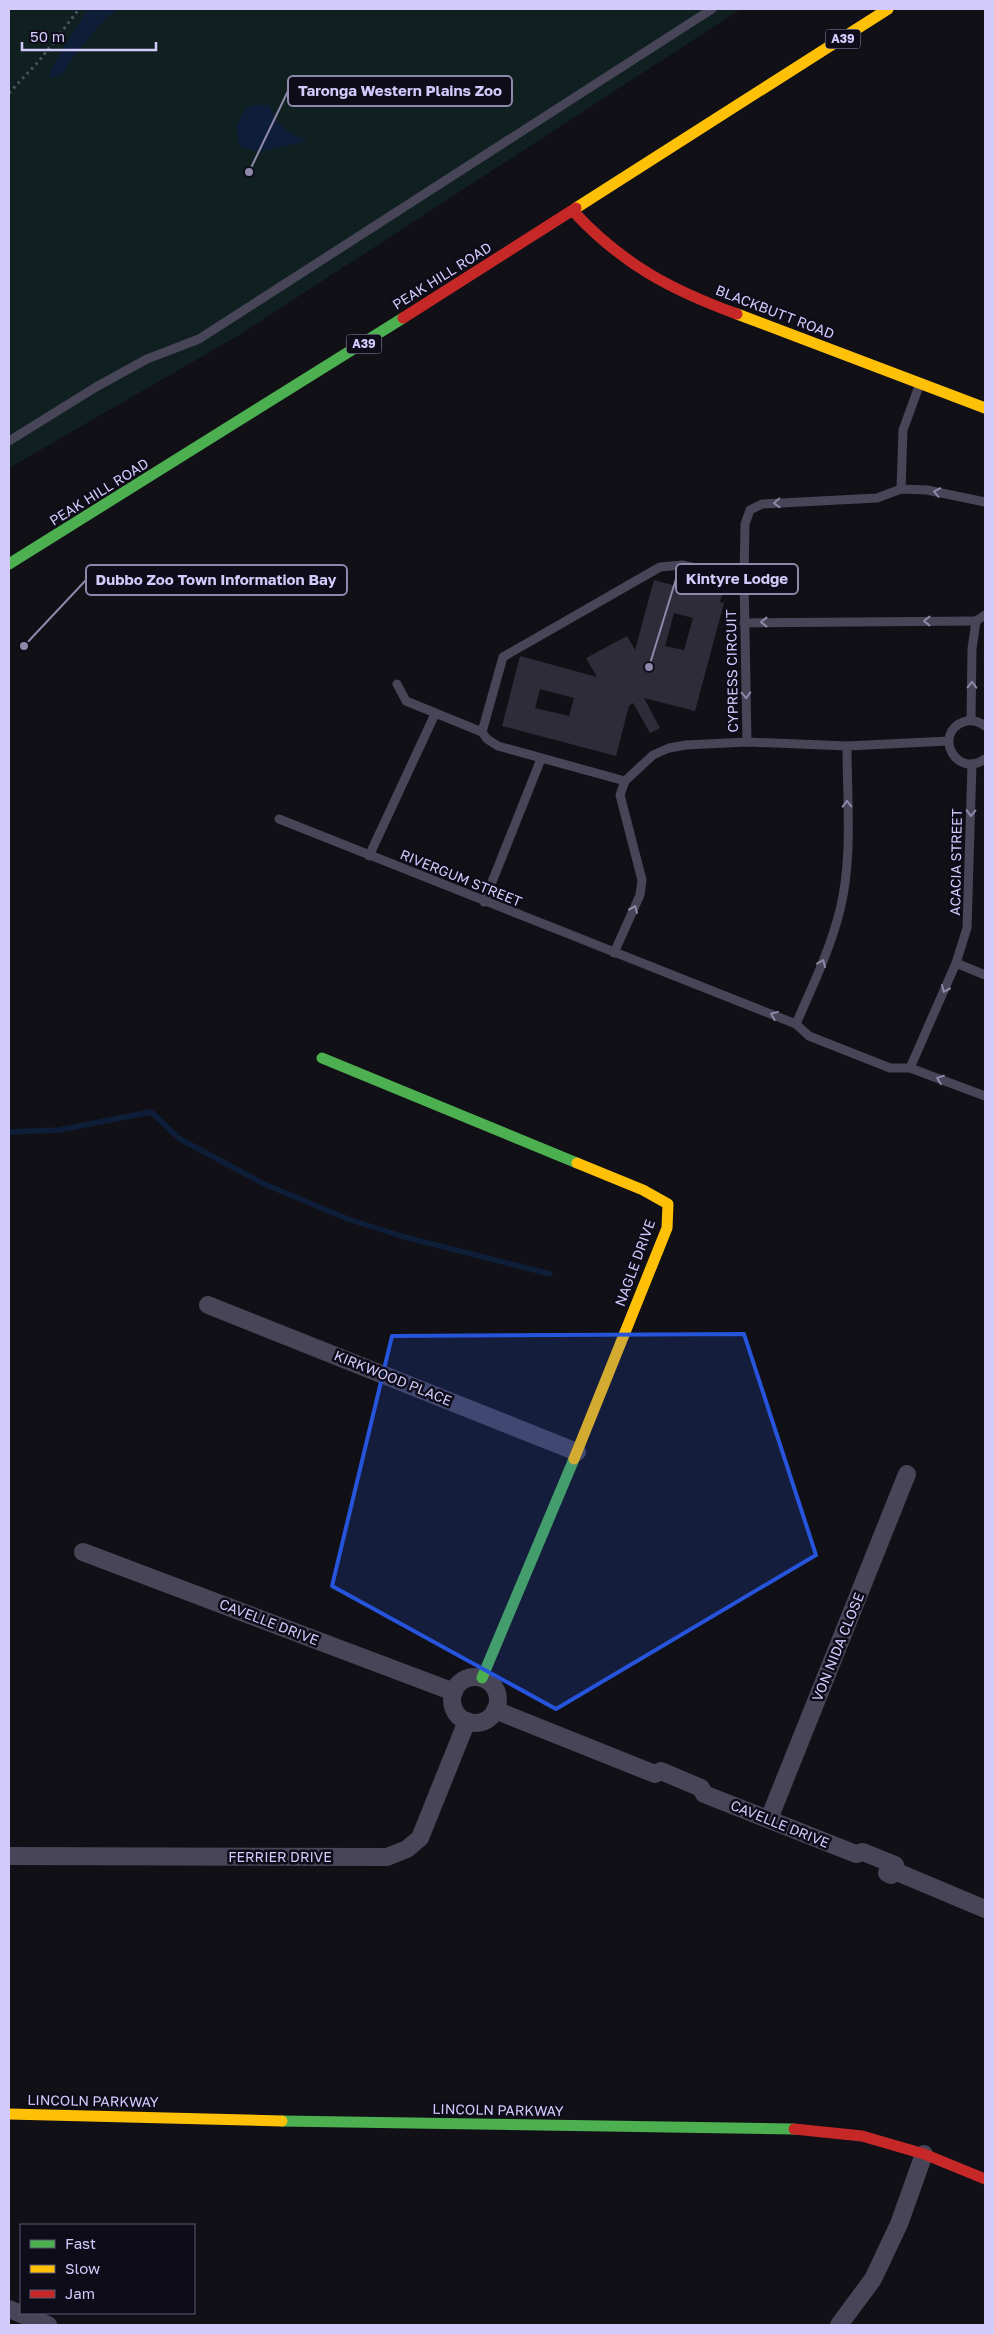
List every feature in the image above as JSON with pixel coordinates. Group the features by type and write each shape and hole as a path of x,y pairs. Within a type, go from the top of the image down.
{"main road":[{"name":"PEAK HILL ROAD","path":"9,564 303,382 888,9"},
{"name":"BLACKBUTT ROAD","path":"573,211 588,228 642,271 688,296 985,408"},
{"name":"NAGLE DRIVE","path":"322,1058 643,1190 668,1204 667,1228 577,1452 482,1678"},
{"name":"LINCOLN PARKWAY","path":"9,2114 383,2124 783,2128 862,2136 924,2154 984,2177"}],"street":[{"name":"KIRKWOOD PLACE","path":"208,1305 577,1452"},
{"name":"VON NIDA CLOSE","path":"769,1819 907,1474"},
{"name":"CAVELLE DRIVE","path":"83,1552 454,1692"},
{"path":"468,1678 482,1678 493,1685 496,1691 498,1704 496,1710 486,1720 480,1722 467,1721 461,1717 453,1706 454,1692 457,1686 468,1678"},
{"name":"CAVELLE DRIVE","path":"496,1710 655,1774 661,1772 701,1788 704,1794 856,1854 858,1861 892,1875 897,1872 985,1908"},
{"name":"FERRIER DRIVE","path":"9,1856 387,1857 407,1849 420,1838 467,1721"},
{"path":"839,2325 873,2279 899,2224 924,2154"},
{"path":"21,2314 48,2325"}],"lane":[{"path":"9,441 96,387 147,360 199,339 712,9"},
{"path":"901,489 902,430 920,383"},
{"name":"CYPRESS CIRCUIT","path":"747,742 744,578 745,524 750,510 762,504 878,498 901,489 926,490 985,502"},
{"path":"482,732 503,657 660,567 682,565 744,578"},
{"path":"744,623 976,621 985,615"},
{"path":"971,720 972,649 976,621"},
{"path":"397,684 406,700 435,714 482,732 487,739 498,746 625,781"},
{"path":"369,856 435,714"},
{"path":"985,726 971,720 965,721 953,728 949,741 953,755 964,763 972,764 985,759"},
{"path":"614,953 640,895 642,880 620,795 625,781 653,755 668,748 686,745 747,742 847,746 949,741"},
{"path":"796,1024 831,942 840,908 848,858 847,746"},
{"path":"484,902 541,759"},
{"name":"ACACIA STREET","path":"910,1068 956,964 968,928 970,913 972,764"},
{"name":"RIVERGUM STREET","path":"279,819 484,902 796,1024 809,1036 854,1054 890,1068 910,1068 985,1096"},
{"path":"956,964 985,975"}],"path":[{"path":"9,93 39,61 79,9"}],"highlighted area":[{"path":"744,1334 816,1555 556,1709 332,1586 392,1336"}],"shaded area":[{"path":"9,9 741,9 239,335 9,468"}],"water":[{"path":"117,9 87,40 62,75 49,78 60,53 87,10"},
{"path":"254,105 269,105 284,128 308,141 258,152 239,146 236,127 245,108"}],"building":[{"path":"678,578 724,589 720,602 724,603 695,711 644,698 660,728 650,733 633,703 629,706 616,756 502,726 520,656 597,677 586,658 627,636 635,650 654,580 676,586","holes":["674,613 693,618 684,650 665,646","540,689 574,698 569,716 535,708"]}],"waterway":[{"path":"9,1132 59,1130 151,1112 180,1139 264,1184 348,1219 401,1236 550,1274"}],"traffic: fast":[{"path":"9,564 403,318"},
{"path":"322,1058 577,1163"},
{"path":"482,1678 574,1459"},
{"path":"282,2121 794,2129"}],"traffic: slow":[{"path":"576,208 888,9"},
{"path":"737,314 985,408"},
{"path":"574,1459 667,1228 668,1204 643,1190 577,1163"},
{"path":"9,2114 282,2121"}],"traffic: jam":[{"path":"403,318 576,208"},
{"path":"573,211 591,230 629,261 669,285 737,314"},
{"path":"794,2129 862,2136 924,2154 985,2179"}],"place":[{"name":"Taronga Western Plains Zoo","path":"249,172"},
{"name":"Dubbo Zoo Town Information Bay","path":"24,646"},
{"name":"Kintyre Lodge","path":"649,667"}]}
